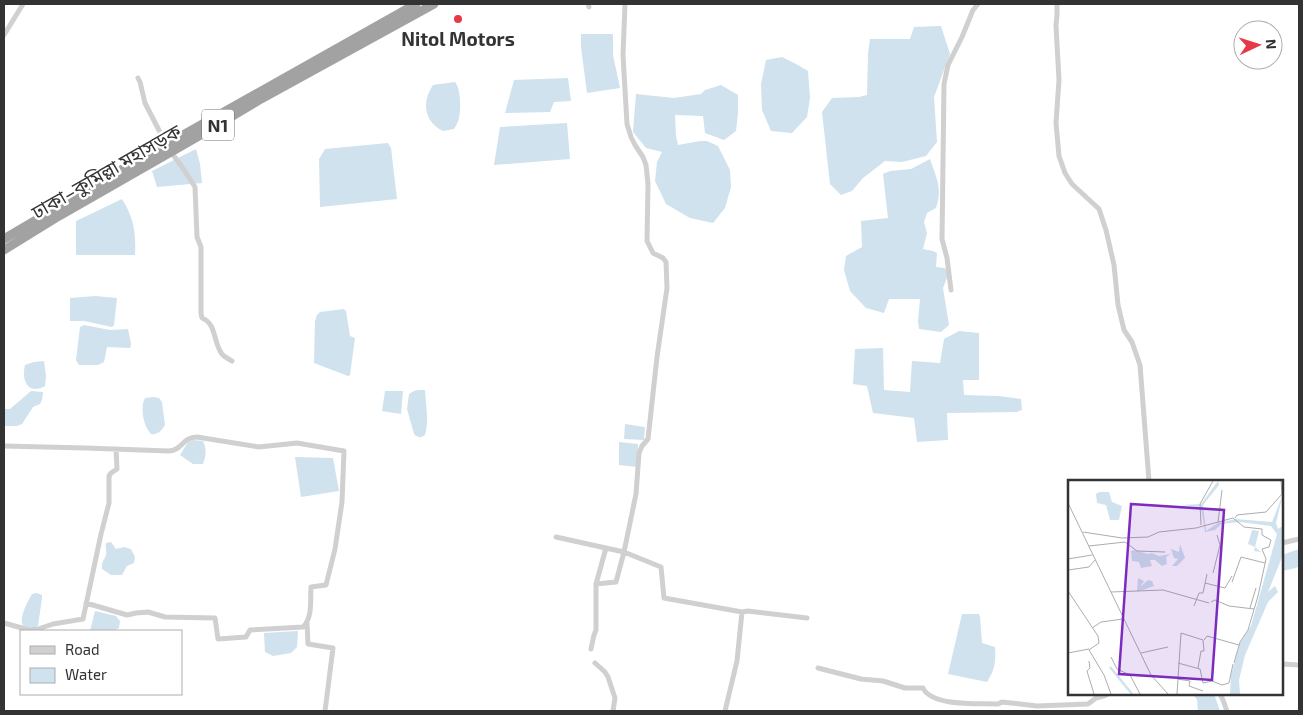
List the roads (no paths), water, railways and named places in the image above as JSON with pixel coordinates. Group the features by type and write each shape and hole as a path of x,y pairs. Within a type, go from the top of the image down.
{"highway":[{"name":"ঢাকা–কুমিল্লা মহাসড়ক","path":"4,250 169,148 416,4"},
{"name":"ঢাকা–কুমিল্লা মহাসড়ক","path":"4,239 434,4"}],"street":[{"path":"4,35 23,4"},
{"path":"596,584 616,582 624,552 636,494 639,453 648,438 667,288 666,262 654,253 647,241 648,184 646,164 630,137 627,124 622,55 625,4"},
{"path":"952,290 942,238 944,84 948,65 973,10 978,4"},
{"path":"1057,4 1056,26 1059,80 1056,123 1059,156 1065,173 1072,184 1099,209 1106,230 1114,265 1118,305 1124,330 1132,342 1140,365 1149,480"},
{"path":"138,78 145,103 169,148 195,187 197,237 201,247 202,318 212,328 222,355 232,361"},
{"path":"4,446 174,451 187,439 197,437 259,446 297,443 344,451 342,502 335,549 326,585 311,587 307,623 308,644 333,648 325,711"},
{"path":"4,624 29,630 83,619 109,503 109,476 110,472 117,469 116,449"},
{"path":"556,538 624,552 661,567 664,598 742,612 748,611 807,618"},
{"path":"1283,543 1299,539"},
{"path":"592,649 596,630 596,584 606,548"},
{"path":"86,603 127,615 136,612 148,612 166,617 215,618 218,639 246,637 250,630 303,627 307,623"},
{"path":"726,711 737,661 742,612"},
{"path":"595,663 608,676 615,698 613,711"},
{"path":"1283,664 1299,665"},
{"path":"818,668 861,679 883,681 905,688 923,688 925,692 937,699 951,702 998,704 1002,702 1037,706 1088,704 1096,698 1106,695"},
{"path":"1220,695 1227,711"}],"water":[{"path":"941,26 950,54 934,97 937,142 926,156 902,162 885,161 863,178 852,191 841,195 830,184 822,112 832,98 867,95 870,39 910,39 914,27"},
{"path":"581,34 613,34 613,55 620,88 587,93"},
{"path":"782,57 808,71 810,98 807,117 792,133 771,131 762,110 761,84 766,60"},
{"path":"568,78 571,101 554,102 550,112 505,113 514,80"},
{"path":"455,82 459,94 459,118 454,129 443,131 431,122 428,116 426,110 427,98 433,85"},
{"path":"721,85 738,95 736,131 724,140 705,133 703,116 675,115 678,145 707,141 718,146 730,170 731,187 725,208 713,223 690,218 666,204 655,181 657,162 662,152 646,148 633,132 636,94 674,98 701,94 705,90"},
{"path":"567,123 570,159 494,165 500,127"},
{"path":"388,143 391,148 397,199 320,207 319,159 325,149"},
{"path":"196,149 202,183 157,187 152,171"},
{"path":"930,159 938,183 939,195 936,208 927,213 924,222 927,233 923,249 937,253 936,267 945,268 948,275 943,288 949,325 941,332 919,329 920,299 889,299 884,313 866,308 850,291 844,270 846,256 862,247 861,221 888,218 883,174 890,171 911,169"},
{"path":"122,199 133,226 135,255 76,255 76,221"},
{"path":"95,296 117,298 114,325 112,327 84,321 70,321 70,298"},
{"path":"344,309 346,311 350,336 355,338 350,375 348,376 314,363 315,321 317,315 320,312"},
{"path":"84,325 110,330 128,329 130,348 107,347 104,362 98,365 79,365 76,360 80,327"},
{"path":"959,331 979,333 979,380 963,380 964,395 1021,399 1022,410 1017,412 947,413 948,440 917,442 914,418 873,413 867,386 853,384 855,349 883,348 884,390 910,392 912,361 940,363 944,339"},
{"path":"44,361 45,386 37,389 30,388 25,379 25,365"},
{"path":"418,390 425,390 427,413 425,435 422,437 414,434 407,409 409,394"},
{"path":"31,391 43,392 40,404 33,407 22,424 4,426 4,409 10,409"},
{"path":"385,391 403,391 401,414 382,411"},
{"path":"145,398 159,398 162,402 165,425 156,434 151,434 148,431 143,411"},
{"path":"625,424 645,427 644,440 624,439"},
{"path":"193,440 203,441 206,452 203,464 193,464 180,455 188,442"},
{"path":"619,442 638,444 637,467 619,465"},
{"path":"295,457 333,458 339,491 301,497"},
{"path":"111,542 116,549 124,547 131,549 135,557 134,563 127,566 122,575 111,575 102,569 102,563 106,554 106,543"},
{"path":"1299,549 1299,566 1283,571 1283,555"},
{"path":"32,594 42,595 38,626 29,628 22,623 23,612"},
{"path":"95,611 116,616 120,621 119,628 115,630 90,630"},
{"path":"962,614 979,614 982,643 995,647 994,665 987,682 948,674"},
{"path":"298,631 297,647 291,653 273,656 265,652 264,633"},
{"path":"1194,695 1214,695 1220,711 1198,711 1197,700"}],"place":[{"name":"Nitol Motors","path":"458,19"}]}
